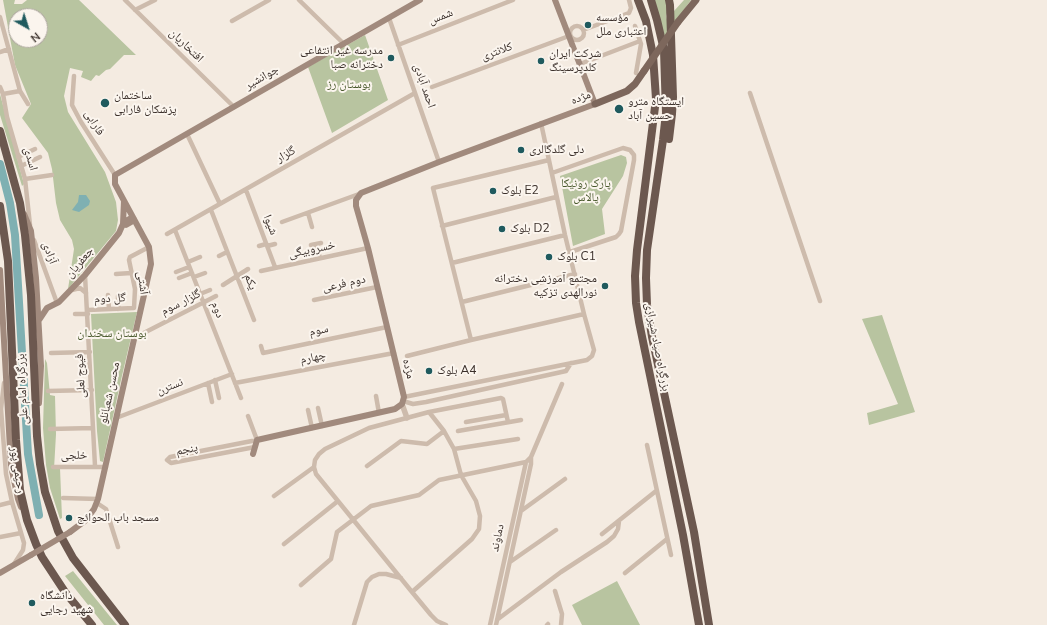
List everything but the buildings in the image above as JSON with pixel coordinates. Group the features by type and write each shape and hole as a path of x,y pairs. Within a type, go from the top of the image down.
{"highway":[{"name":"بزرگراه صیاد شیرازی","path":"638,0 646,21 653,55 656,99 637,250 635,276 636,303 683,535 699,625"},
{"name":"بزرگراه صیاد شیرازی","path":"651,0 664,50 666,113 647,250 647,305 652,337 694,532 709,625"},
{"path":"658,176 668,142 672,114 669,0"},
{"name":"بزرگراه امام علی","path":"0,131 20,203 25,235 31,295 37,436 45,492 58,531 73,558 125,625"},
{"name":"بزرگراه امام علی","path":"0,206 8,261 16,440 20,490 27,520 36,544 52,573 92,625"},
{"path":"694,532 715,625"}],"main road":[{"name":"جوانشیر","path":"116,175 420,0"},
{"path":"555,0 570,34 595,104"},
{"name":"مژده","path":"403,401 394,353 356,206 356,200 360,194 627,91 635,84 678,22 696,0"},
{"name":"محسن شعبانلو","path":"0,573 70,532 86,520 98,501 151,264 149,247 115,184 116,175"},
{"path":"123,224 124,201"},
{"path":"20,203 31,231 37,296 41,366 37,436"},
{"path":"123,224 131,218 134,219"},
{"name":"جعفریان","path":"47,308 57,303 85,276 119,233 123,224"},
{"path":"0,270 2,351"},
{"path":"37,296 41,304 47,308 38,322"},
{"path":"0,337 6,373 11,466 18,499 27,520"},
{"path":"253,454 256,444 312,428 396,409 403,401"}],"street":[{"name":"افتخاریان","path":"125,0 234,107"},
{"path":"135,10 155,0"},
{"path":"232,20 269,0"},
{"path":"300,0 344,44"},
{"name":"شمس","path":"398,45 513,0"},
{"path":"583,30 629,13 631,8 630,0"},
{"path":"0,17 20,91 28,104"},
{"name":"احمد آبادی","path":"389,18 440,162"},
{"path":"583,30 578,26 570,34 571,32 571,36 578,39 583,36 583,30"},
{"path":"635,26 641,44 636,73"},
{"name":"کلانتری","path":"432,87 570,34 578,39"},
{"path":"580,64 640,41"},
{"path":"0,52 9,49"},
{"name":"فارابی","path":"74,76 72,106 116,175"},
{"name":"اسدی","path":"0,87 25,180 31,231"},
{"path":"3,94 20,91"},
{"path":"750,92 820,301"},
{"name":"گلزار","path":"167,234 415,93"},
{"path":"403,401 587,360 592,356 594,350 556,197 542,124"},
{"path":"187,134 220,204"},
{"path":"552,173 624,148 630,150 634,155 621,231 616,237 570,252"},
{"path":"18,157 35,149"},
{"path":"21,166 40,157"},
{"path":"471,340 433,188 549,160"},
{"path":"25,180 52,175"},
{"name":"شیوا","path":"246,190 275,268"},
{"name":"مژده","path":"282,222 360,194"},
{"path":"442,226 556,197"},
{"name":"یکم","path":"211,210 254,320"},
{"path":"308,213 312,227"},
{"name":"دوم","path":"175,230 241,398"},
{"name":"آزادی","path":"31,231 57,303"},
{"path":"452,263 565,235"},
{"path":"259,246 275,244"},
{"path":"316,244 320,258"},
{"name":"آشتی","path":"134,308 135,289 129,260 149,247"},
{"name":"خسروبیگی","path":"261,271 368,248"},
{"path":"219,256 227,252"},
{"path":"176,272 200,257"},
{"path":"222,284 248,269"},
{"path":"116,274 131,273"},
{"path":"179,278 205,273"},
{"path":"462,302 575,274"},
{"name":"فیوج لعلی","path":"85,276 95,466"},
{"name":"دوم فرعی","path":"314,300 377,287"},
{"path":"72,290 80,288 86,293"},
{"path":"200,294 210,290"},
{"path":"108,295 109,309"},
{"path":"118,296 118,309"},
{"name":"گلزار سوم","path":"134,338 216,296"},
{"name":"گل دوم","path":"75,314 109,309 134,308"},
{"path":"407,356 584,314"},
{"name":"سوم","path":"261,346 263,353 387,327"},
{"path":"51,353 90,352"},
{"name":"چهارم","path":"235,383 394,353"},
{"path":"403,401 413,404 426,402 558,373 566,371 571,363"},
{"name":"رحیمی پور","path":"6,373 2,389 1,436 12,502 24,543 23,550 13,566"},
{"name":"نسترن","path":"116,418 232,374"},
{"path":"215,380 219,398"},
{"path":"208,383 212,402"},
{"name":"دماوند","path":"496,625 495,618 504,561 526,462 531,456 562,384"},
{"path":"48,391 92,390"},
{"path":"376,396 379,413"},
{"path":"446,625 437,621 412,592 316,474 314,467 315,460 325,449 369,428 429,412 501,398 503,399 508,422"},
{"path":"403,401 407,418"},
{"path":"318,408 322,426"},
{"path":"308,410 312,428"},
{"path":"412,592 472,539 479,530 480,516 476,501 461,475 454,450 444,431 429,412"},
{"path":"466,422 506,415"},
{"path":"248,416 256,444"},
{"path":"458,431 521,420"},
{"path":"50,429 93,428"},
{"path":"367,466 401,441 427,444 444,431"},
{"path":"454,450 518,439"},
{"name":"پنجم","path":"256,444 171,463 167,460 170,457 256,444"},
{"path":"647,446 671,555"},
{"name":"دماوند","path":"490,625 495,618 510,562 531,464 531,456"},
{"path":"301,584 331,559 337,532 371,506 419,495 440,480 526,462"},
{"path":"95,466 106,467"},
{"name":"خلجی","path":"53,467 95,466"},
{"path":"274,496 314,467"},
{"path":"0,469 6,468"},
{"path":"521,511 565,479"},
{"path":"602,534 656,491"},
{"path":"63,498 98,501 106,509 118,547"},
{"path":"284,544 338,501"},
{"path":"0,505 12,502"},
{"path":"495,618 607,542 614,536 618,529 619,520"},
{"path":"504,561 510,562 556,530"},
{"path":"0,537 20,533"},
{"path":"625,573 667,539"},
{"path":"354,625 367,582 372,576 386,574 401,578"},
{"path":"555,591 562,614 561,625"},
{"path":"432,625 437,621"}],"green space":[{"path":"3,0 15,0 14,4 22,4 27,0 79,0 136,55 124,55 110,69 106,70 99,76 96,75 91,81 81,77 83,71 70,68 64,96 68,112 105,172 116,202 118,220 116,231 68,289 74,249 72,240 60,220 48,153 22,118 31,104 15,65 12,48 48,48 48,8 8,8 8,27"},
{"path":"654,0 667,0 669,7 666,16 670,30 665,38"},
{"path":"684,0 691,0 673,25 674,11"},
{"name":"بوستان رز","path":"365,35 388,100 332,133 308,67"},
{"path":"0,94 24,184 22,186 0,115"},
{"name":"پارک رونیکا پالاس","path":"621,155 626,157 627,163 623,176 602,209 605,234 573,246 560,176"},
{"name":"بوستان سخندان","path":"137,312 103,462 100,461 97,431 91,314"},
{"path":"882,315 915,412 869,425 867,413 898,404 862,319"},
{"path":"45,359 47,363 50,395 55,396 56,434 54,469 60,468 62,518 60,519 50,488 46,465 43,428"},
{"path":"73,571 117,625 104,625 65,576"},
{"path":"617,581 640,625 582,625 572,605"}],"water":[{"path":"79,195 86,195 90,201 89,205 79,212 72,210 78,202"}],"waterway":[{"path":"0,164 10,203 15,235 28,454 39,515"}],"place":[{"name":"مؤسسه اعتباری ملل","path":"588,25"},
{"name":"مدرسه غیر انتفاعی دخترانه صبا","path":"391,58"},
{"name":"شرکت ایران کلدپرسینگ","path":"541,61"},
{"name":"ساختمان پزشکان فارابی","path":"105,103"},
{"name":"ایستگاه مترو حسین آباد","path":"619,109"},
{"name":"دلی گلدگالری","path":"521,150"},
{"name":"بلوک E2","path":"493,191"},
{"name":"بلوک D2","path":"502,229"},
{"name":"بلوک C1","path":"549,257"},
{"name":"مجتمع آموزشی دخترانه نورالهدی تزکیه","path":"605,286"},
{"name":"بلوک A4","path":"429,371"},
{"name":"مسجد باب الحوائج","path":"69,518"},
{"name":"دانشگاه شهید رجایی","path":"32,603"}]}
